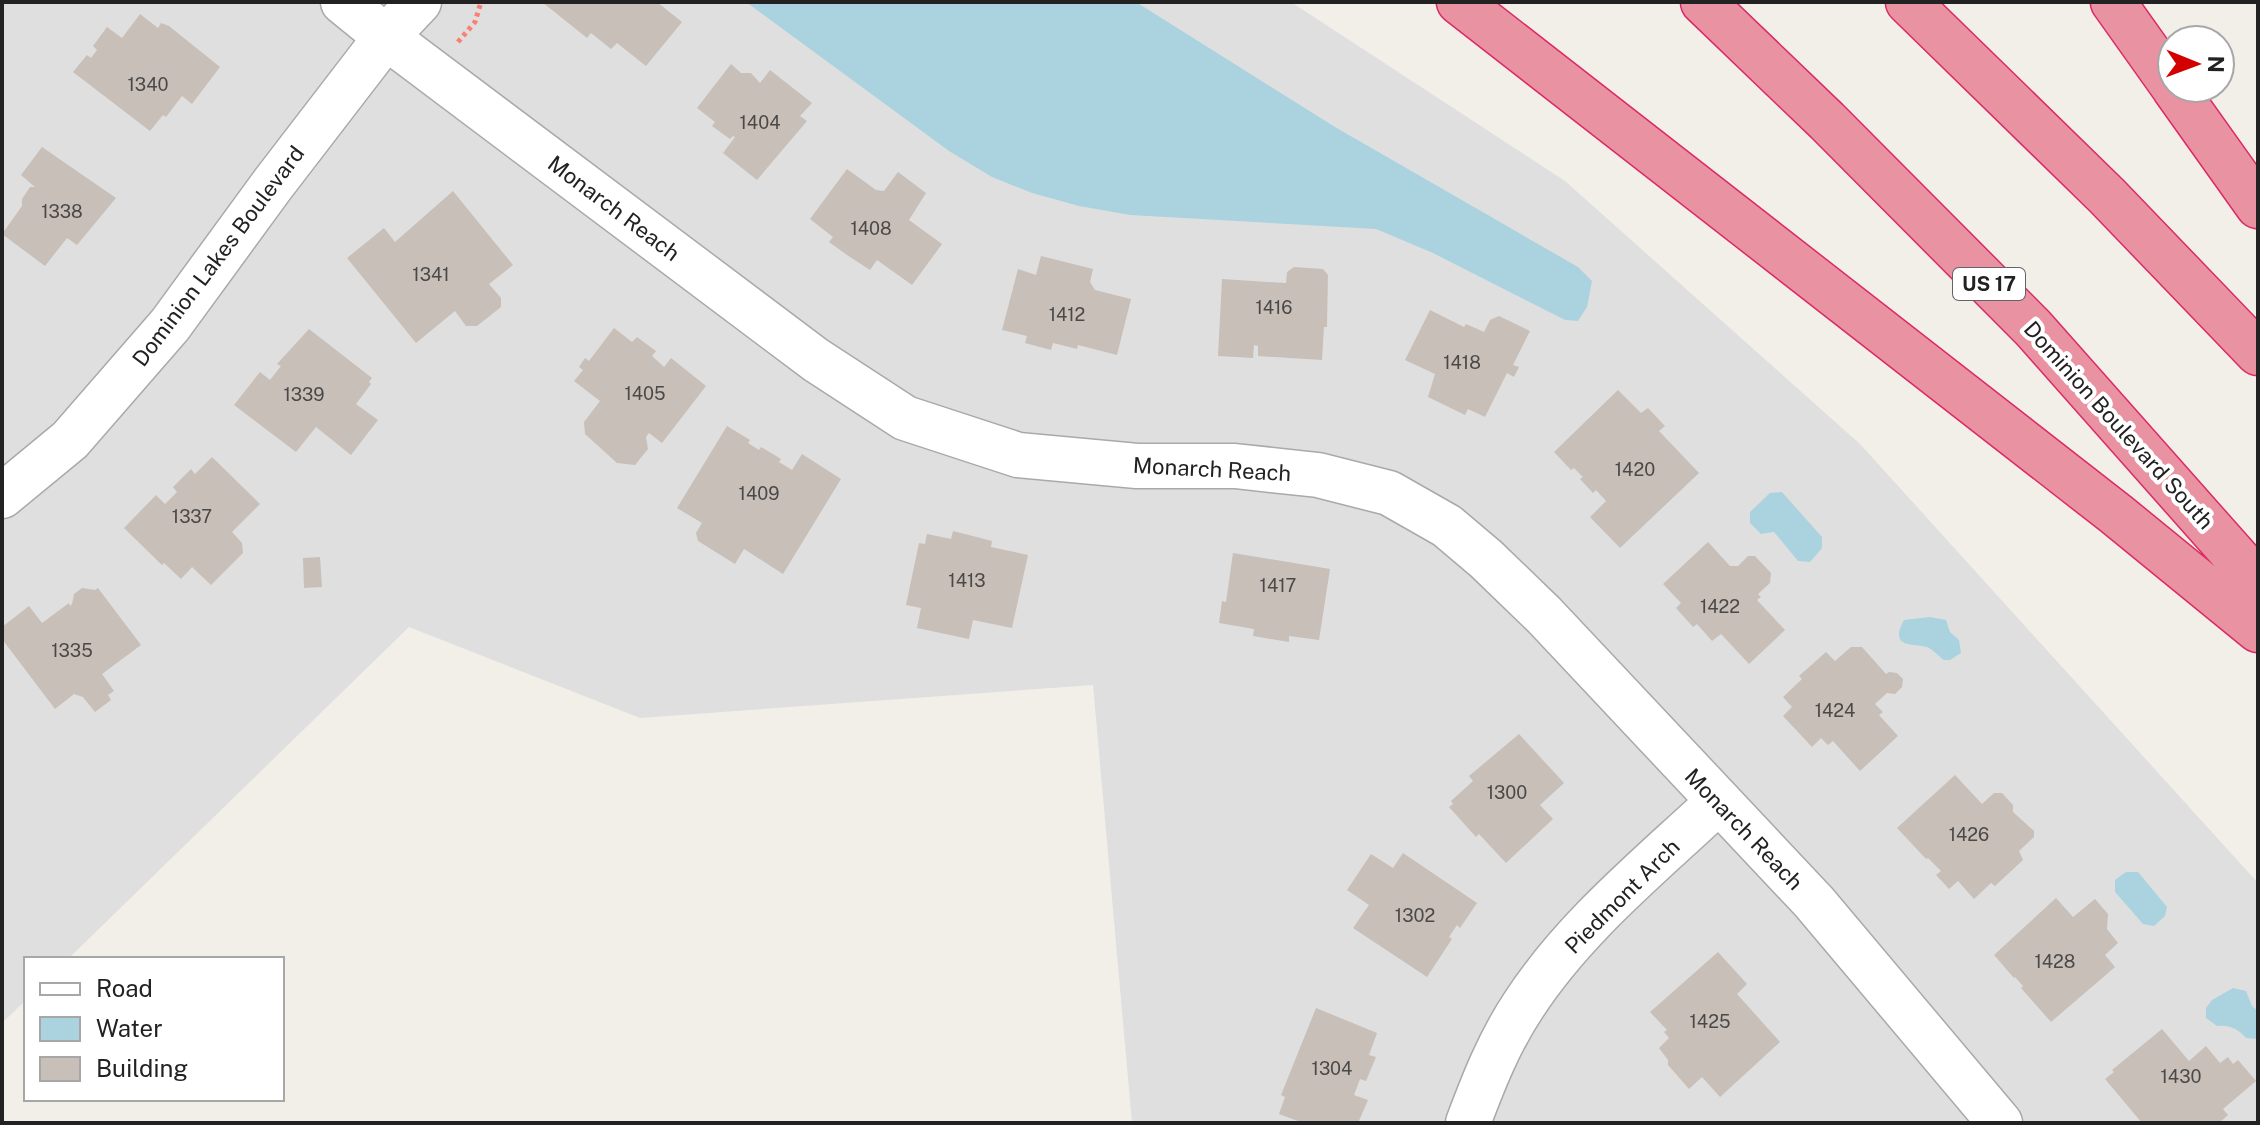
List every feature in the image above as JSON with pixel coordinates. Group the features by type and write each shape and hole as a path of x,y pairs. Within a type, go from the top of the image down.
{"highway":[{"path":"1459,2 2091,495 2258,630"},
{"name":"Dominion Boulevard South","path":"1703,2 1827,121 2033,328 2258,582"},
{"path":"1908,2 2107,196 2258,353"},
{"path":"2113,2 2156,62"},
{"path":"2186,104 2258,206"}],"street":[{"name":"Monarch Reach","path":"343,2 396,20 816,360 905,418 1018,455 1137,466 1235,466 1318,475 1389,493 1447,526 1544,615 1814,902 2000,1123"},
{"name":"Dominion Lakes Boulevard","path":"2,496 70,440 170,325 396,20 419,2"},
{"name":"Piedmont Arch","path":"1468,1123 1485,1078 1523,1006 1583,929 1718,802"}],"shaded area":[{"path":"2,2 1291,2 1565,181 1860,444 2258,883 2258,1123 1132,1123 1093,685 640,718 409,627 70,957 24,957 24,1002 2,1023"}],"water":[{"path":"746,2 1136,2 1335,127 1578,267 1592,281 1587,307 1578,321 1565,320 1433,253 1376,229 1130,215 1032,193 992,177 949,151"},
{"path":"1782,492 1822,537 1822,548 1810,562 1798,561 1774,532 1761,534 1750,523 1750,512 1770,493"},
{"path":"1930,617 1946,620 1950,632 1959,640 1961,653 1944,660 1927,647 1901,640 1900,629 1904,620"},
{"path":"2126,872 2138,872 2167,907 2165,916 2154,926 2143,924 2115,892 2115,880"},
{"path":"2233,988 2246,991 2252,1006 2258,1011 2258,1039 2246,1038 2233,1028 2217,1026 2206,1018 2206,1008 2212,1000"}],"building":[{"path":"542,2 657,2 682,22 646,66 617,43 611,49 591,33 587,38"},
{"path":"140,14 158,28 161,23 169,26 220,67 192,104 182,96 150,131 73,72 87,55 91,58 97,50 93,46 107,27 122,38"},
{"path":"731,64 741,73 751,73 760,83 770,70 812,103 800,116 807,121 757,180 723,153 735,137 730,139 712,126 715,122 697,108"},
{"path":"42,147 116,198 77,245 67,238 45,266 2,234 22,206 22,199 30,187 35,187 21,175"},
{"path":"847,169 876,190 884,191 898,172 926,193 909,220 942,244 912,285 877,260 870,270 829,242 833,237 810,219"},
{"path":"453,191 513,265 489,284 501,298 501,307 477,326 466,326 455,311 416,343 347,258 384,228 395,242"},
{"path":"1041,256 1093,269 1090,282 1095,290 1131,299 1117,355 1078,345 1077,349 1053,343 1051,350 1025,343 1027,336 1002,330 1018,269 1036,275"},
{"path":"1294,267 1323,269 1328,275 1327,327 1324,327 1322,360 1258,356 1258,346 1254,345 1253,358 1218,356 1222,279 1286,283 1287,272"},
{"path":"1430,310 1464,327 1466,324 1484,332 1490,320 1499,316 1530,331 1513,365 1519,367 1514,377 1507,373 1485,417 1468,409 1465,415 1428,397 1435,374 1405,360"},
{"path":"614,328 632,342 637,337 656,351 652,356 664,367 671,358 706,386 662,443 649,433 646,437 648,449 635,465 617,463 585,434 584,422 600,401 574,381 583,370 579,367 585,358 589,361"},
{"path":"309,329 372,378 356,404 378,420 351,455 316,427 296,452 234,405 260,372 270,380 281,366 277,364"},
{"path":"1618,390 1641,413 1648,408 1665,426 1659,431 1699,473 1620,548 1590,517 1606,501 1596,490 1593,493 1580,479 1583,477 1574,468 1571,470 1554,452"},
{"path":"727,426 750,440 748,443 759,450 761,447 781,459 779,462 792,470 802,454 841,479 783,574 744,549 735,564 698,541 696,533 702,523 677,508"},
{"path":"212,457 260,504 232,532 242,543 243,553 211,585 192,567 181,579 124,528 156,495 165,504 177,492 173,487 191,469 195,474"},
{"path":"953,531 992,541 991,547 1028,555 1012,628 973,620 969,639 917,628 921,608 906,605 919,543 925,544 927,534 951,539"},
{"path":"1708,542 1730,566 1738,566 1748,556 1755,556 1771,573 1770,583 1758,594 1761,597 1757,600 1785,630 1749,664 1721,634 1712,641 1697,624 1693,627 1676,608 1681,603 1663,584"},
{"path":"1233,553 1330,569 1319,640 1289,636 1289,642 1253,636 1254,629 1219,623 1222,601 1226,602"},
{"path":"320,557 322,587 304,588 303,558"},
{"path":"82,588 98,588 141,645 102,674 114,691 108,695 111,700 95,712 83,697 74,694 55,709 2,639 2,627 29,606 42,623 69,603 70,606 74,594"},
{"path":"1851,647 1862,647 1886,674 1897,673 1903,679 1902,687 1895,694 1887,693 1875,704 1883,712 1879,715 1898,736 1860,771 1833,741 1828,745 1821,738 1812,747 1783,716 1792,707 1783,697 1802,679 1799,676 1826,652 1835,661"},
{"path":"1519,734 1564,783 1540,805 1553,819 1506,863 1479,834 1476,837 1449,807 1453,804 1451,801 1473,781 1469,776"},
{"path":"1955,775 1982,804 1994,793 2002,793 2013,805 2013,812 2034,831 2034,837 2019,851 2023,860 1995,886 1991,883 1974,899 1958,881 1949,889 1936,875 1941,871 1897,828"},
{"path":"1403,853 1477,903 1460,928 1457,925 1449,937 1452,939 1427,977 1353,928 1369,905 1347,890 1371,854 1393,868"},
{"path":"2056,898 2073,917 2095,899 2108,914 2107,929 2118,943 2105,955 2115,967 2051,1022 1994,955"},
{"path":"1718,952 1747,984 1737,994 1780,1042 1720,1097 1702,1077 1689,1089 1668,1065 1659,1048 1669,1038 1664,1032 1667,1030 1650,1012"},
{"path":"1316,1008 1377,1033 1369,1055 1376,1057 1366,1081 1360,1079 1354,1095 1368,1100 1358,1123 1303,1123 1279,1114 1285,1097 1281,1095"},
{"path":"2162,1029 2189,1061 2206,1046 2220,1063 2228,1057 2233,1064 2238,1060 2256,1081 2223,1109 2228,1115 2219,1123 2142,1123 2105,1079"}]}
